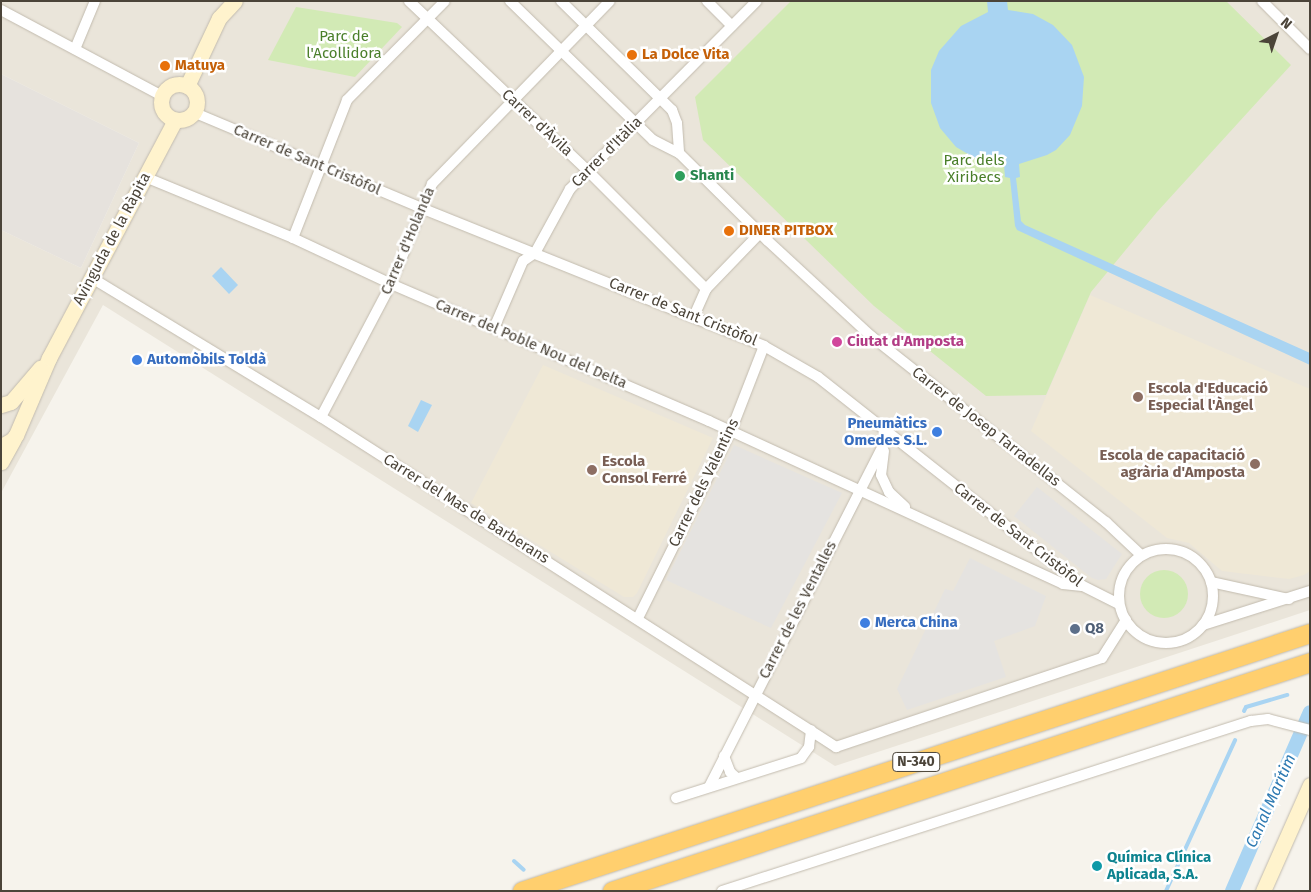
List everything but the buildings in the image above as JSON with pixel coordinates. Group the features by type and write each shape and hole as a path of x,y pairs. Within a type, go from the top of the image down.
{"highway":[{"name":"N-340","path":"522,891 1310,633"},
{"name":"N-340","path":"612,891 1310,662"}],"street":[{"path":"75,49 95,1"},
{"path":"187,86 226,1"},
{"path":"219,18 235,1"},
{"name":"Carrer d'Àvila","path":"409,1 588,171 706,289"},
{"path":"293,238 347,100 445,1"},
{"name":"Carrer de Josep Tarradellas","path":"510,1 635,124 653,140 679,153 760,233 871,336 1106,522 1141,556"},
{"path":"560,1 672,110 677,123 679,153"},
{"name":"Carrer d'Holanda","path":"321,417 391,284 432,184 610,1"},
{"path":"707,1 732,26"},
{"name":"Carrer d'Itàlia","path":"494,328 522,261 535,253 570,190 757,1"},
{"path":"1262,1 1310,49"},
{"path":"1,10 162,96"},
{"path":"181,84 187,86 192,90 196,101 193,112 185,119 175,120 163,110 162,96 170,87 181,84"},
{"name":"Carrer de Sant Cristòfol","path":"193,112 421,208 694,316 764,346 818,378 1083,586 1120,604"},
{"name":"Avinguda de la Ràpita","path":"50,358 175,120"},
{"name":"Carrer del Poble Nou del Delta","path":"144,177 293,238 391,284 731,431 1063,584 1083,586"},
{"path":"694,316 706,289 760,233"},
{"name":"Carrer del Mas de Barberans","path":"92,278 321,417 638,618 836,747 1102,658 1126,620"},
{"name":"Carrer dels Valentins","path":"638,618 731,431 764,346"},
{"path":"1,406 11,402 50,358"},
{"path":"1,462 17,432 50,358"},
{"path":"1,406 14,413 17,418 17,432 12,440 1,446"},
{"name":"Carrer del Poble Nou del Delta","path":"889,434 881,460 881,475 889,492 916,515"},
{"name":"Carrer de les Ventalles","path":"709,788 889,434"},
{"path":"1204,625 1212,604 1212,582 1205,569 1195,558 1183,551 1168,548 1154,550 1141,556 1130,565 1123,577 1119,590 1120,604 1126,620 1145,638 1163,643 1183,640 1204,625 1310,592"},
{"path":"1212,582 1289,599"},
{"path":"722,891 1251,721 1268,719 1309,730"},
{"path":"676,798 801,758 809,747 811,730"},
{"path":"724,756 730,772 737,778"},
{"path":"1263,891 1310,785"}],"shaded area":[{"path":"1,1 1310,1 1310,610 835,766 103,305 1,493 1,230 81,268 139,143 1,74"},
{"path":"1,74 139,143 81,268 1,230"},
{"path":"1090,295 1310,389 1310,571 1304,575 1289,579 1222,571 1189,543 1167,538 1031,431"},
{"name":"Escola Consol Ferré","path":"543,365 713,438 637,593 633,597 624,597 471,503"},
{"path":"734,445 842,493 771,628 666,580"},
{"path":"1037,487 1122,554 1106,579 1098,580 1092,578 1014,516"},
{"path":"970,558 1046,596 1035,626 994,641 1006,677 907,710 897,689 945,589 953,591"}],"green space":[{"name":"Parc dels Xiribecs","path":"791,1 1226,1 1291,65 1157,212 1091,292 1046,395 986,396 874,306 703,140 695,97"},
{"name":"Parc de l'Acollidora","path":"296,7 397,23 402,27 355,77 268,60"},
{"path":"1159,570 1169,570 1178,574 1184,580 1188,594 1184,608 1178,614 1169,618 1159,618 1150,614 1144,608 1140,599 1140,589 1144,580 1150,574"}],"water":[{"path":"987,1 1007,1 1008,10 1033,14 1053,25 1072,45 1084,77 1082,106 1070,135 1056,150 1019,164 1020,177 1016,178 1021,221 1025,225 1310,353 1310,365 1017,230 1010,178 1005,177 1004,165 980,161 956,147 940,128 931,103 931,70 939,51 961,26 988,12"},
{"path":"221,267 238,285 229,294 212,276"},
{"path":"421,400 432,405 418,432 408,426"}],"waterway":[{"path":"1244,711 1246,707 1287,695"},
{"name":"Canal Marítim","path":"1232,891 1310,712"},
{"path":"1166,891 1235,740"},
{"path":"514,861 524,870"}],"place":[{"name":"La Dolce Vita","path":"632,55"},
{"name":"Matuya","path":"165,66"},
{"name":"Shanti","path":"680,176"},
{"name":"DINER PITBOX","path":"729,231"},
{"name":"Ciutat d'Amposta","path":"837,342"},
{"name":"Automòbils Toldà","path":"137,360"},
{"name":"Escola d'Educació Especial l'Àngel","path":"1138,397"},
{"name":"Pneumàtics Omedes S.L.","path":"937,432"},
{"name":"Escola de capacitació agrària d'Amposta","path":"1255,464"},
{"name":"Escola Consol Ferré","path":"592,470"},
{"name":"Merca China","path":"865,623"},
{"name":"Q8","path":"1075,629"},
{"name":"Química Clínica Aplicada, S.A.","path":"1097,866"}]}
